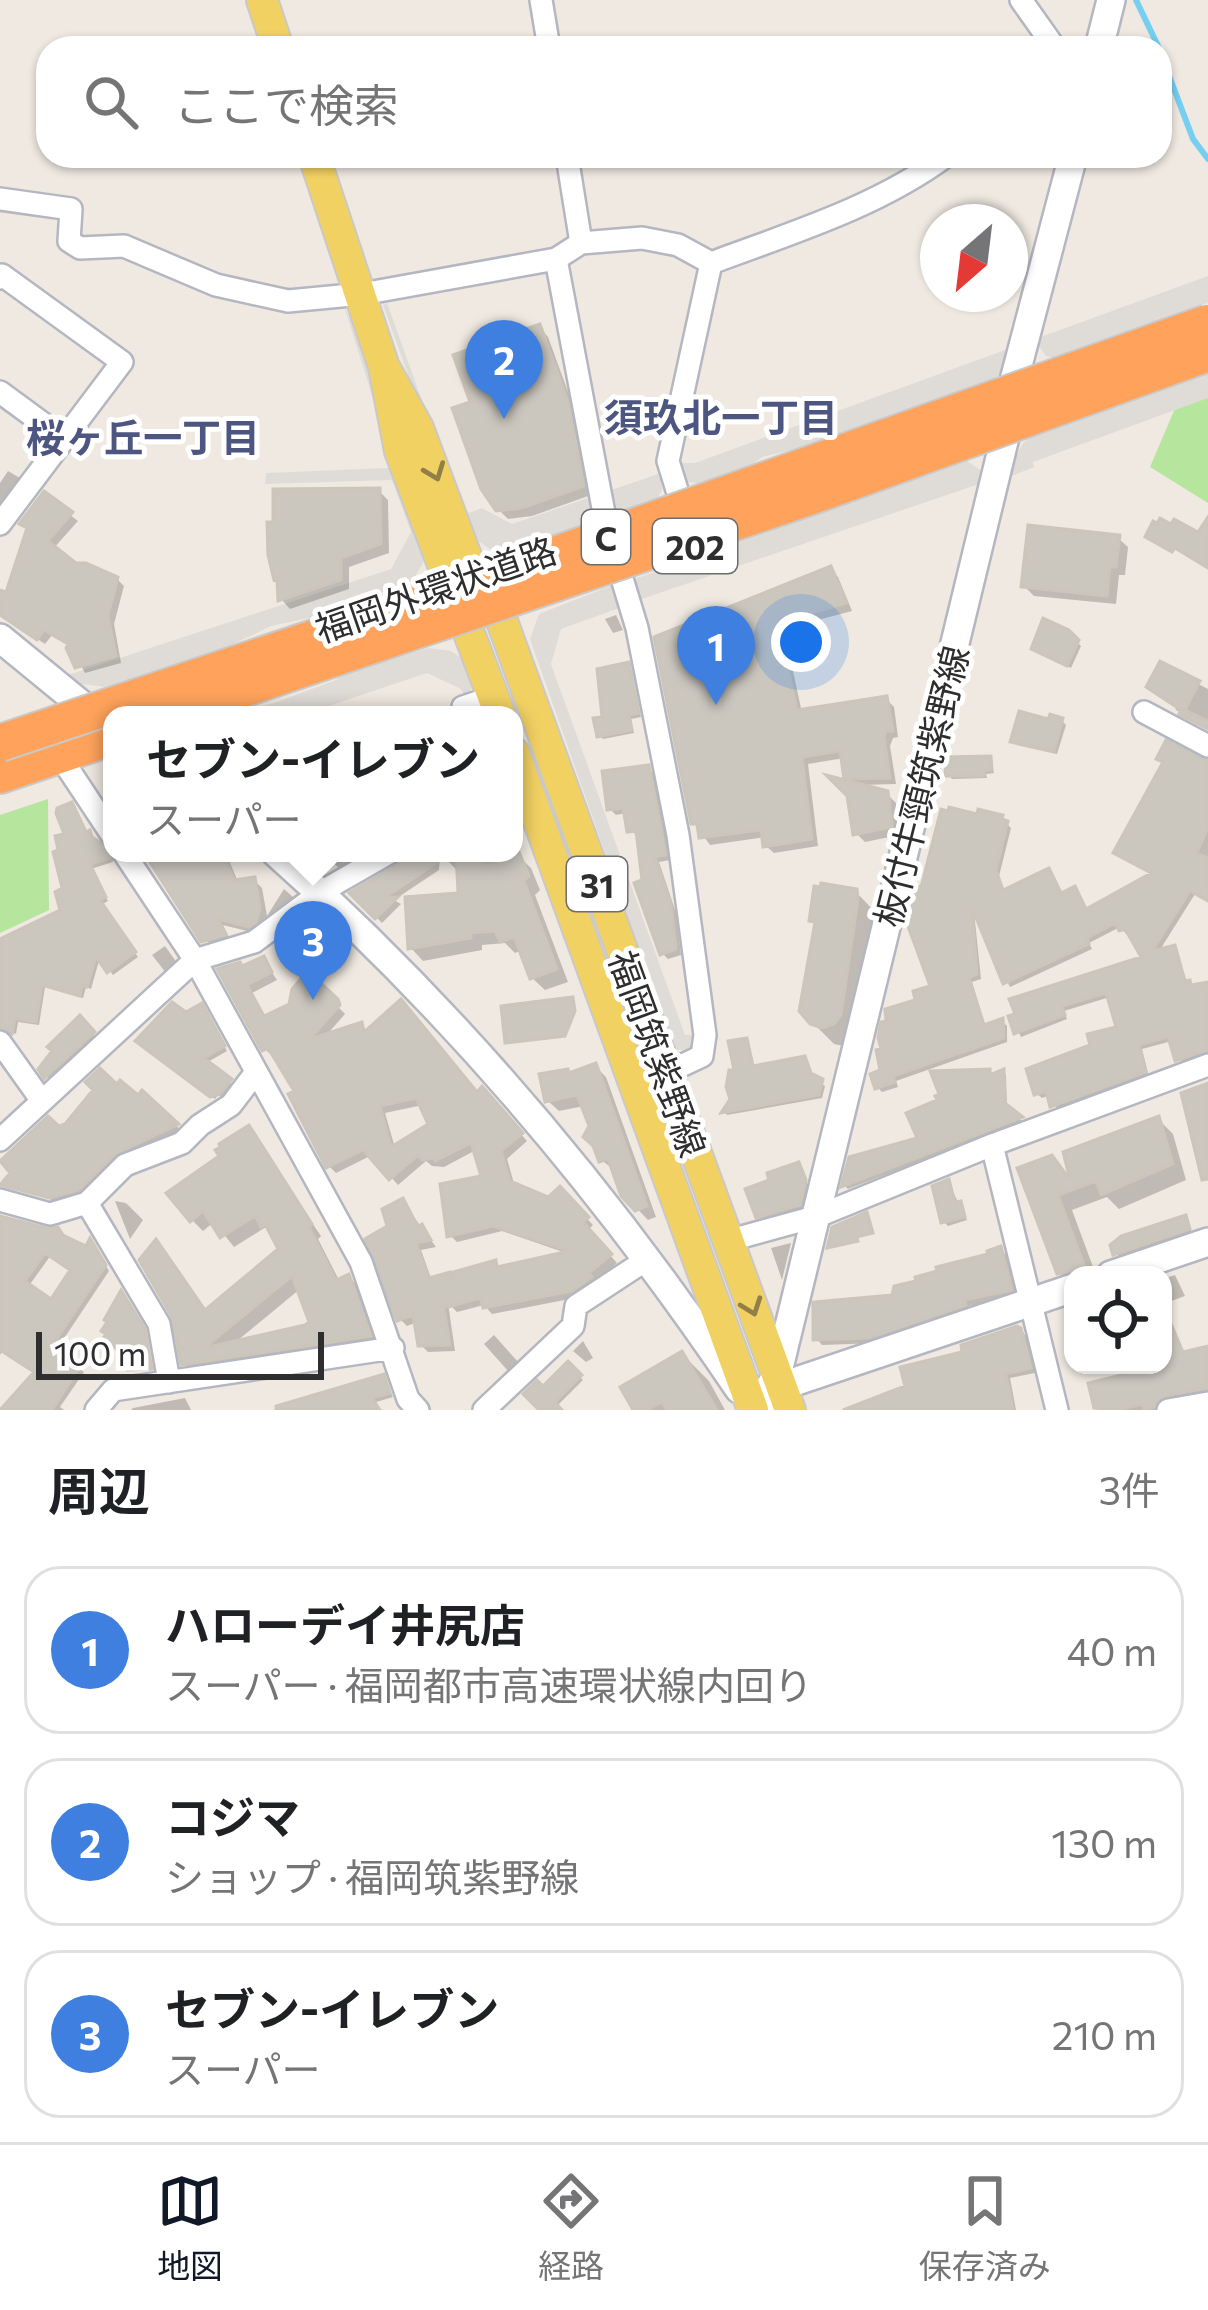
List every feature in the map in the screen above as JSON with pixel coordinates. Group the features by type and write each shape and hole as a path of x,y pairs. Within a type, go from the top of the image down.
{"highway":[{"name":"福岡外環状道路","path":"116,706 460,579 1208,320"},
{"name":"C","path":"0,739 425,602 1208,320"},
{"name":"福岡外環状道路","path":"204,706 618,572 1208,355"},
{"name":"C","path":"193,706 787,505 1208,355"},
{"name":"福岡外環状道路","path":"0,739 97,713"},
{"path":"0,773 103,738"},
{"path":"0,773 103,738"}],"main road":[{"path":"262,0 274,36"},
{"path":"1102,36 1111,0"},
{"name":"福岡筑紫野線","path":"318,168 384,367 400,451 482,616 518,706"},
{"name":"板付牛頸筑紫野線","path":"754,1410 783,1390 818,1216 1006,433 1012,388 1069,168"},
{"name":"福岡筑紫野線","path":"482,616 496,706"},
{"path":"0,638 97,713"},
{"name":"福岡筑紫野線","path":"523,718 666,1072 783,1390"},
{"name":"福岡筑紫野線","path":"523,778 754,1410"},
{"path":"286,862 416,985 506,1082 581,1172 754,1410"},
{"path":"1137,1266 1208,1242"},
{"path":"783,1390 1064,1291"}],"street":[{"path":"541,0 547,36"},
{"path":"1021,0 1046,36"},
{"path":"569,168 581,242"},
{"path":"0,200 71,208 69,242 80,248 124,246 216,285 289,301 362,294 556,259 581,242 642,238 678,245 711,263 831,218 930,168"},
{"path":"556,259 607,529 637,628 678,835 705,1035 702,1056 666,1072"},
{"path":"681,503 668,461 711,263"},
{"path":"1,276 122,362 3,514"},
{"path":"0,392 64,440"},
{"path":"1144,712 1208,746"},
{"path":"59,755 103,821"},
{"path":"130,862 195,960 361,1262 408,1399 418,1410"},
{"path":"0,1140 195,960 254,942 320,892 373,862"},
{"path":"0,1042 42,1102"},
{"path":"727,1241 818,1216 1208,1065"},
{"path":"0,1200 50,1214 87,1203 125,1165 182,1143 231,1105 256,1072"},
{"path":"992,1145 1057,1410"},
{"path":"87,1203 160,1324 170,1382"},
{"path":"484,1410 573,1326 577,1306 646,1260"},
{"path":"96,1410 113,1390 394,1348"},
{"path":"1168,1410 1208,1403"}],"green space":[{"path":"1208,389 1208,503 1150,467 1179,399"},
{"path":"48,799 49,910 0,933 0,815"}],"shaded area":[{"path":"1208,276 1208,303 1055,358 1046,356 1038,345 1038,338"},
{"path":"387,303 463,515 482,508 512,524 661,473 657,499 511,551 493,551 464,531 383,305"},
{"path":"344,306 362,342 425,559 412,582 318,616 271,626 221,650 106,687 82,684 68,675 391,569 411,532 392,480 265,484 266,473 389,468 386,440"},
{"path":"1016,346 1009,366 992,381 833,440 762,457 744,470 700,484 684,481 679,463 695,463"},
{"path":"1208,371 1208,398 1033,462 1034,467 1004,479 1023,443 1037,432"},
{"path":"967,461 982,471 985,482 636,601 629,581"},
{"path":"613,585 622,607 561,629 551,664 685,1035 698,1034 691,1051 674,1049 530,639 539,614"},
{"path":"428,648 451,651 470,664 476,682 465,698 461,689 427,673 329,706 262,706"}],"building":[{"path":"540,324 568,402 584,486 522,508 496,511 481,489 452,408 470,402 453,355"},
{"path":"380,488 381,544 341,558 341,580 278,601 277,579 268,555 273,489"},
{"path":"44,491 73,512 48,541 76,563 118,577 108,616 116,656 75,668 68,644 44,630 37,640 0,615 0,590 6,592 27,528 19,524"},
{"path":"1208,517 1208,568 1145,537 1153,521 1160,518 1171,524 1174,519 1198,532"},
{"path":"1028,525 1120,535 1107,596 1021,587"},
{"path":"831,566 847,603 778,622 797,710 887,696 893,731 886,731 884,737 890,778 844,779 840,751 802,757 812,839 763,847 761,830 699,838 697,824 691,824 654,637"},
{"path":"1043,618 1079,640 1067,666 1031,649"},
{"path":"1160,661 1200,681 1185,710 1208,721 1208,729 1179,714 1181,710 1146,687"},
{"path":"629,662 639,713 629,715 632,730 597,737 593,718 602,717 597,669"},
{"path":"1019,711 1063,718 1054,752 1010,742"},
{"path":"1166,740 1208,761 1208,827 1197,853 1208,858 1208,901 1190,891 1152,951 1175,945 1185,981 1190,980 1191,985 1208,982 1208,1050 1175,1061 1168,1037 1139,1045 1146,1072 1050,1107 1046,1091 1034,1095 1026,1069 1090,1045 1087,1034 1116,1027 1106,993 1062,1006 1065,1015 1014,1034 1008,1016 1015,1014 1009,999 1141,957 1125,929 1119,931 1115,923 1087,938 1089,944 1003,984 972,908 977,974 969,978 984,1025 1003,1018 1004,1038 893,1076 895,1082 875,1089 870,1074 880,1070 876,1050 881,1048 878,1038 881,1022 886,1021 885,1009 915,1000 913,991 930,986 906,921 915,885 921,887 941,809 977,814 978,809 1003,815 1008,821 996,870 1003,890 1049,868 1061,893 1075,886 1086,909 1151,873 1113,853 1163,762 1156,759"},
{"path":"991,756 992,770 984,771 984,776 945,776 946,757"},
{"path":"649,765 666,855 655,857 671,905 676,949 660,955 634,883 642,880 636,831 627,832 623,808 607,810 602,771"},
{"path":"826,775 888,791 892,827 853,835 847,796"},
{"path":"72,802 86,832 90,830 103,844 103,860 90,864 106,897 100,900 136,952 107,973 96,957 80,996 42,985 36,1022 15,1019 12,1034 0,1027 0,939 60,910 55,892 62,888 53,852 58,850 55,836 64,834 57,808"},
{"path":"150,862 227,862 234,880 255,877 260,909 256,922 249,927 218,919 226,935 201,942"},
{"path":"402,862 438,862 384,898 398,897 375,919 349,893"},
{"path":"456,862 523,862 529,876 524,881 557,969 530,979 514,937 500,942 495,931 408,949 405,897 458,893"},
{"path":"814,886 857,889 858,900 841,1015 822,1028 810,1024 799,1011 815,922 809,921"},
{"path":"264,956 272,972 247,985 264,1016 289,1004 292,989 308,971 338,999 340,1005 310,1039 362,1022 364,1032 401,999 477,1092 482,1086 523,1133 501,1151 510,1181 548,1197 560,1186 589,1217 583,1222 612,1254 572,1291 483,1308 480,1298 448,1307 443,1302 450,1345 418,1346 413,1315 397,1321 365,1239 387,1226 382,1209 403,1198 418,1227 422,1224 431,1240 416,1243 429,1278 450,1272 454,1280 453,1272 496,1260 497,1267 569,1251 493,1226 447,1237 440,1184 481,1176 471,1143 435,1161 418,1155 389,1180 363,1150 326,1168 288,1094 294,1091 268,1048 262,1051 217,969 240,962 242,966","holes":["416,1098 428,1124 391,1147 380,1106"]},
{"path":"573,997 575,1011 565,1036 505,1043 501,1006"},
{"path":"172,1002 186,1012 202,1003 225,1046 204,1058 232,1079 220,1094 210,1097 135,1041"},
{"path":"80,1015 95,1032 44,1079 38,1069 52,1051 47,1047"},
{"path":"747,1038 753,1066 805,1056 811,1073 823,1079 819,1095 721,1113 730,1099 729,1070 734,1070 728,1041"},
{"path":"596,1063 647,1206 635,1211 621,1196 608,1159 599,1162 583,1137 589,1126 577,1095 545,1102 539,1074 568,1069 569,1073"},
{"path":"100,1068 138,1095 142,1090 179,1124 115,1154 79,1190 50,1198 0,1185 10,1173 0,1161 48,1116 59,1126 65,1124 93,1090 85,1082"},
{"path":"990,1069 990,1075 1004,1069 1005,1103 1023,1117 841,1187 849,1157 917,1138 906,1113 937,1100 930,1071"},
{"path":"1208,1083 1208,1179 1202,1180 1181,1093"},
{"path":"1159,1116 1173,1164 1101,1195 1096,1181 1058,1195 1084,1266 1064,1266 1064,1272 1057,1274 1017,1168 1052,1155 1070,1180 1063,1152"},
{"path":"249,1125 312,1224 309,1227 336,1280 349,1274 371,1336 181,1365 172,1317 139,1260 156,1239 205,1310 278,1249 265,1224 261,1227 255,1216 220,1238 203,1211 190,1222 166,1193 219,1156 215,1150","holes":["292,1276 309,1322 305,1325 204,1348"]},
{"path":"799,1162 806,1180 800,1205 756,1218 745,1189 769,1180 767,1173"},
{"path":"949,1179 955,1203 961,1201 965,1217 941,1223 932,1186"},
{"path":"867,1212 873,1233 827,1248 832,1227"},
{"path":"1186,1215 1190,1229 1113,1255 1110,1245 1121,1236"},
{"path":"0,1216 58,1227 63,1235 86,1246 90,1238 106,1265 52,1346 81,1365 52,1410 0,1410 34,1372 0,1350","holes":["45,1253 70,1270 51,1299 25,1281"]},
{"path":"1001,1246 1012,1290 965,1300 966,1305 869,1338 813,1340 813,1302 892,1295 894,1286 916,1281 915,1277 937,1271 936,1267 988,1254"},
{"path":"121,1290 145,1329 152,1369 128,1370 131,1358 102,1340 104,1320"},
{"path":"1017,1326 1031,1368 1006,1374 1013,1410 843,1410 905,1386 900,1367 962,1352 961,1345"},
{"path":"1172,1326 1183,1352 1208,1346 1208,1388 1164,1396 1154,1407 1094,1408 1088,1383 1126,1374 1172,1374"},
{"path":"682,1351 717,1410 667,1410 662,1402 647,1410 633,1410 620,1387"},
{"path":"568,1361 582,1375 555,1402 562,1410 539,1410 523,1394 537,1380 543,1386"},
{"path":"384,1374 390,1393 372,1398 380,1410 276,1410 276,1406"}],"waterway":[{"path":"1136,0 1153,36"},
{"path":"1172,84 1193,139 1208,159"}],"place":[{"name":"コジマ","path":"504,419"},
{"name":"ハローデイ井尻店","path":"716,705"},
{"name":"セブン-イレブン","path":"313,1000"}],"district":[{"name":"須玖北一丁目","path":"721,416"},
{"name":"桜ヶ丘一丁目","path":"143,436"}]}
